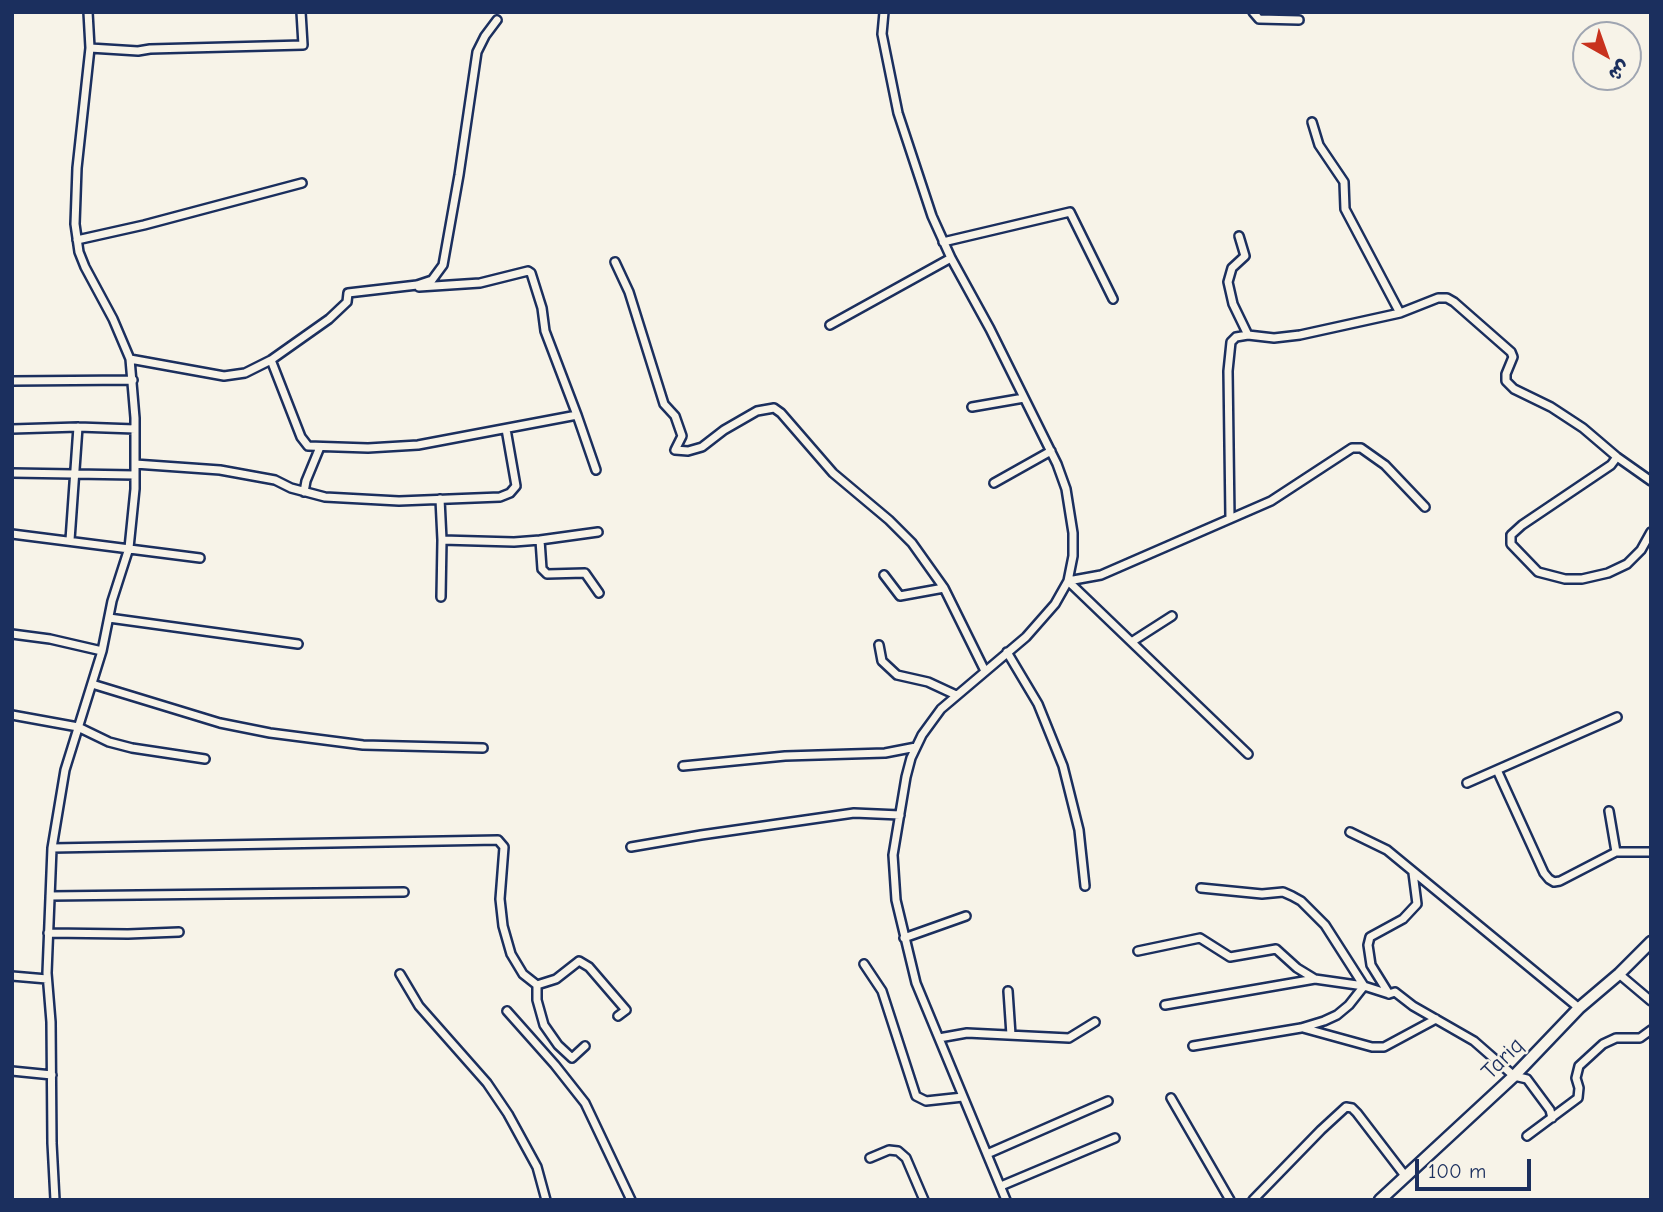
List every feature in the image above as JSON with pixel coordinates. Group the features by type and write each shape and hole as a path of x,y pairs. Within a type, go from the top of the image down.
{"main road":[{"name":"Tariq","path":"1380,1200 1514,1076 1579,1008 1651,943"}],"street":[{"path":"55,1200 51,1022 47,979 52,848 60,795 129,548 135,475 130,359 113,319 85,267 75,224 76,178 90,48 88,12"},
{"path":"90,48 138,51 150,48 303,45 302,12"},
{"path":"884,12 882,34 898,113 932,216 1051,451 1066,489 1071,520 1073,556 1068,581 1049,613 1026,637 956,695 928,724 915,747 906,777 892,855 896,900 916,983 1006,1200"},
{"path":"1253,12 1259,19 1299,20"},
{"path":"347,302 348,293 417,285 432,279 443,265 477,52 497,20"},
{"path":"1312,122 1319,145 1344,182 1345,209 1400,313"},
{"path":"77,240 302,183"},
{"path":"943,242 1070,212 1113,299"},
{"path":"1239,236 1245,256 1232,268 1227,282 1233,304 1248,335"},
{"path":"830,325 951,258"},
{"path":"615,262 629,292 664,404 675,416 682,436 675,450 688,451 702,447 724,430 757,411 774,408 833,473 912,543 944,588 985,671"},
{"path":"130,359 225,376 244,373 271,360 329,319 347,302 376,291 480,283 528,271 542,308 545,331 596,470"},
{"path":"1230,518 1231,342 1236,337 1248,335 1274,338 1300,335 1400,313 1438,298 1447,298 1454,302 1511,352 1513,357 1506,381 1514,389 1551,407 1583,428 1616,457 1651,481"},
{"path":"271,360 301,437 308,446 418,445 578,415"},
{"path":"12,381 133,380"},
{"path":"972,407 1024,398"},
{"path":"70,540 78,427"},
{"path":"12,429 135,429"},
{"path":"135,464 213,468 275,480 325,497 369,500 500,496 513,491 516,486 506,429"},
{"path":"304,492 320,447"},
{"path":"1068,581 1101,575 1271,501 1352,448 1361,448 1385,465 1425,507"},
{"path":"994,483 1051,451"},
{"path":"1616,457 1611,465 1522,525 1511,535 1511,544 1538,572 1565,579 1582,579 1627,565 1641,550 1651,531"},
{"path":"12,473 135,475"},
{"path":"440,499 441,597"},
{"path":"442,540 502,542 598,532"},
{"path":"12,534 200,558"},
{"path":"540,540 542,569 547,574 585,573 599,593"},
{"path":"884,575 900,596 944,588"},
{"path":"1068,581 1248,754"},
{"path":"1133,641 1172,616"},
{"path":"109,618 298,644"},
{"path":"12,634 50,639 102,651"},
{"path":"879,645 882,661 897,675 928,682 956,695"},
{"path":"1007,652 1038,704 1063,766 1079,830 1085,886"},
{"path":"92,684 210,721 270,733 363,745 483,748"},
{"path":"12,715 78,727 109,743 205,759"},
{"path":"1467,783 1617,717"},
{"path":"683,766 785,756 885,752 915,747"},
{"path":"1497,770 1549,879 1560,881 1616,852 1651,852"},
{"path":"1609,811 1616,852"},
{"path":"631,848 854,813 900,815"},
{"path":"1350,832 1387,850 1579,1008"},
{"path":"52,848 498,840 504,847 500,899 503,926 511,954 523,974 537,985"},
{"path":"1389,994 1371,965 1368,945 1370,937 1403,919 1417,904 1413,872"},
{"path":"1201,888 1262,894 1283,892 1301,901 1325,925 1364,986"},
{"path":"50,896 404,892"},
{"path":"904,937 966,916"},
{"path":"48,933 179,932"},
{"path":"1138,951 1200,938 1230,957 1276,949 1297,968 1315,979"},
{"path":"537,985 556,979 579,961 589,967 626,1010 618,1016"},
{"path":"864,964 882,991 916,1096 926,1101 963,1097"},
{"path":"400,974 419,1006 487,1083 508,1114 537,1167 545,1200"},
{"path":"1619,974 1651,1002"},
{"path":"12,976 47,979"},
{"path":"1165,1006 1315,979 1364,986 1389,994 1395,992 1474,1041 1514,1076 1527,1079 1550,1110 1552,1118"},
{"path":"537,985 537,1000 544,1026 558,1045 572,1058 585,1046"},
{"path":"1193,1046 1301,1028 1337,1015 1364,986"},
{"path":"1008,991 1011,1035"},
{"path":"507,1012 585,1103 631,1200"},
{"path":"1301,1028 1372,1047 1384,1047 1436,1019"},
{"path":"939,1038 967,1033 1069,1038 1096,1022"},
{"path":"1527,1136 1578,1098 1576,1078 1579,1066 1603,1044 1616,1038 1640,1038 1651,1030"},
{"path":"12,1071 52,1075"},
{"path":"1171,1098 1230,1200"},
{"path":"987,1154 1108,1101"},
{"path":"1255,1199 1346,1107 1357,1113 1406,1177"},
{"path":"1001,1186 1115,1138"},
{"path":"870,1158 889,1150 898,1151 906,1158 924,1200"}]}
